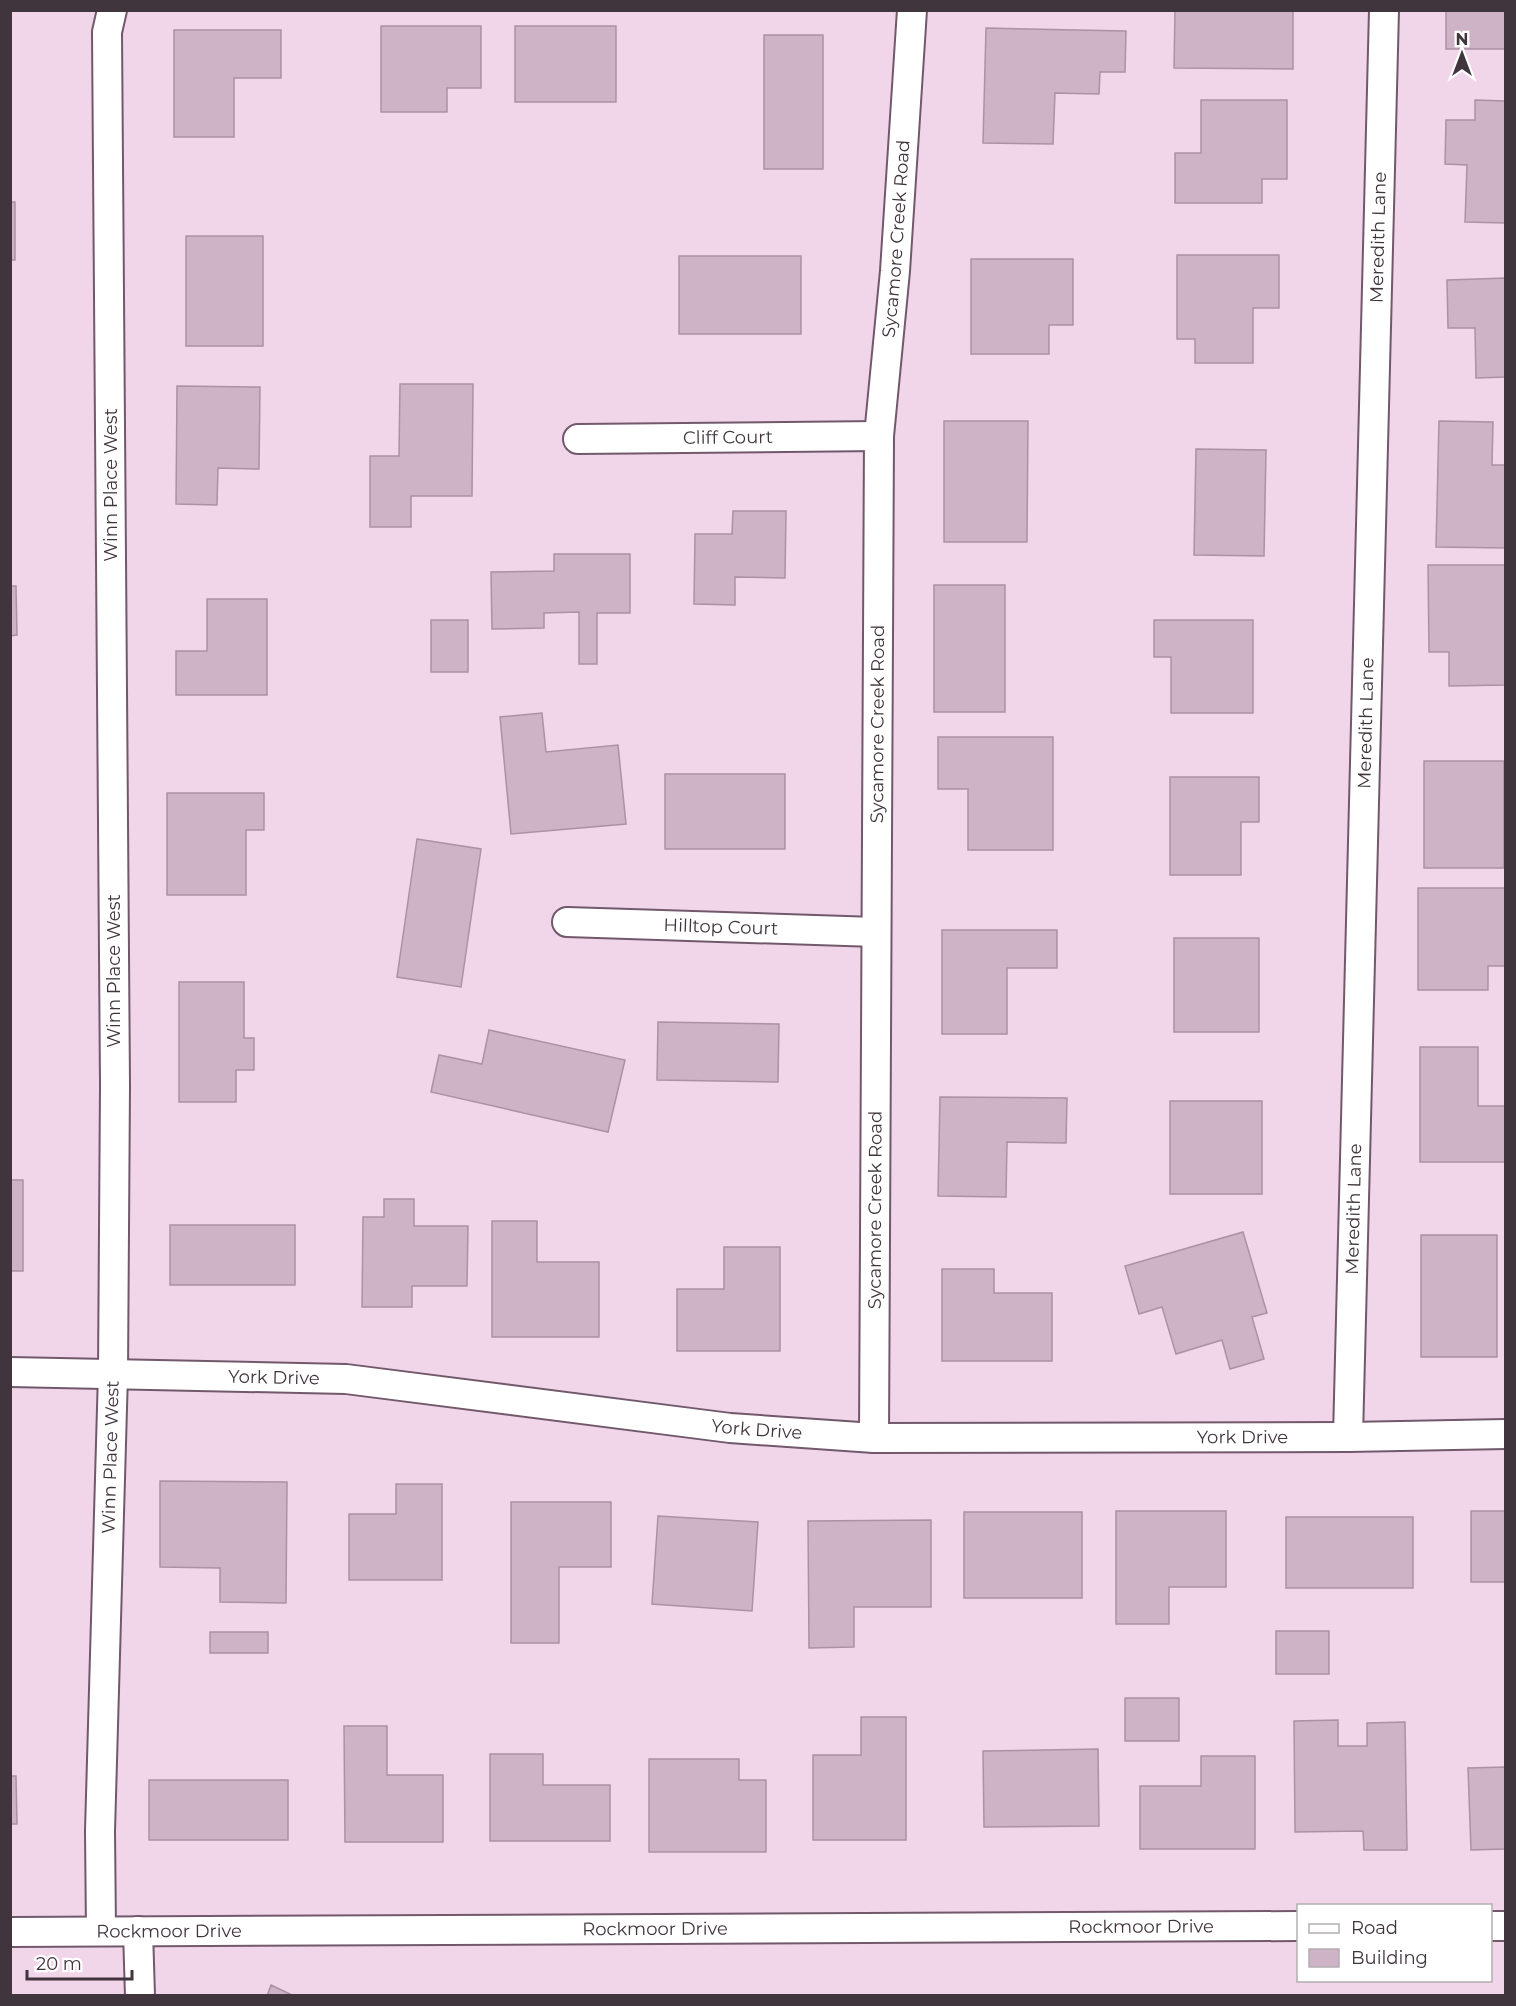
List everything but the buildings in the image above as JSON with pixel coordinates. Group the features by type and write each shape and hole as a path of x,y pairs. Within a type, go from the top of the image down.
{"street":[{"name":"Winn Place West","path":"101,1931 100,1831 113,1373 115,1073 107,44 112,10"},
{"name":"Sycamore Creek Road","path":"874,1438 879,436 895,271 912,10"},
{"name":"Meredith Lane","path":"1348,1437 1384,10"},
{"name":"Cliff Court","path":"578,439 879,436"},
{"name":"Hilltop Court","path":"567,922 876,932"},
{"name":"York Drive","path":"10,1372 346,1379 730,1428 874,1438 1348,1437 1506,1434"},
{"name":"Rockmoor Drive","path":"10,1932 1297,1926"},
{"path":"138,1931 140,1995"}]}
